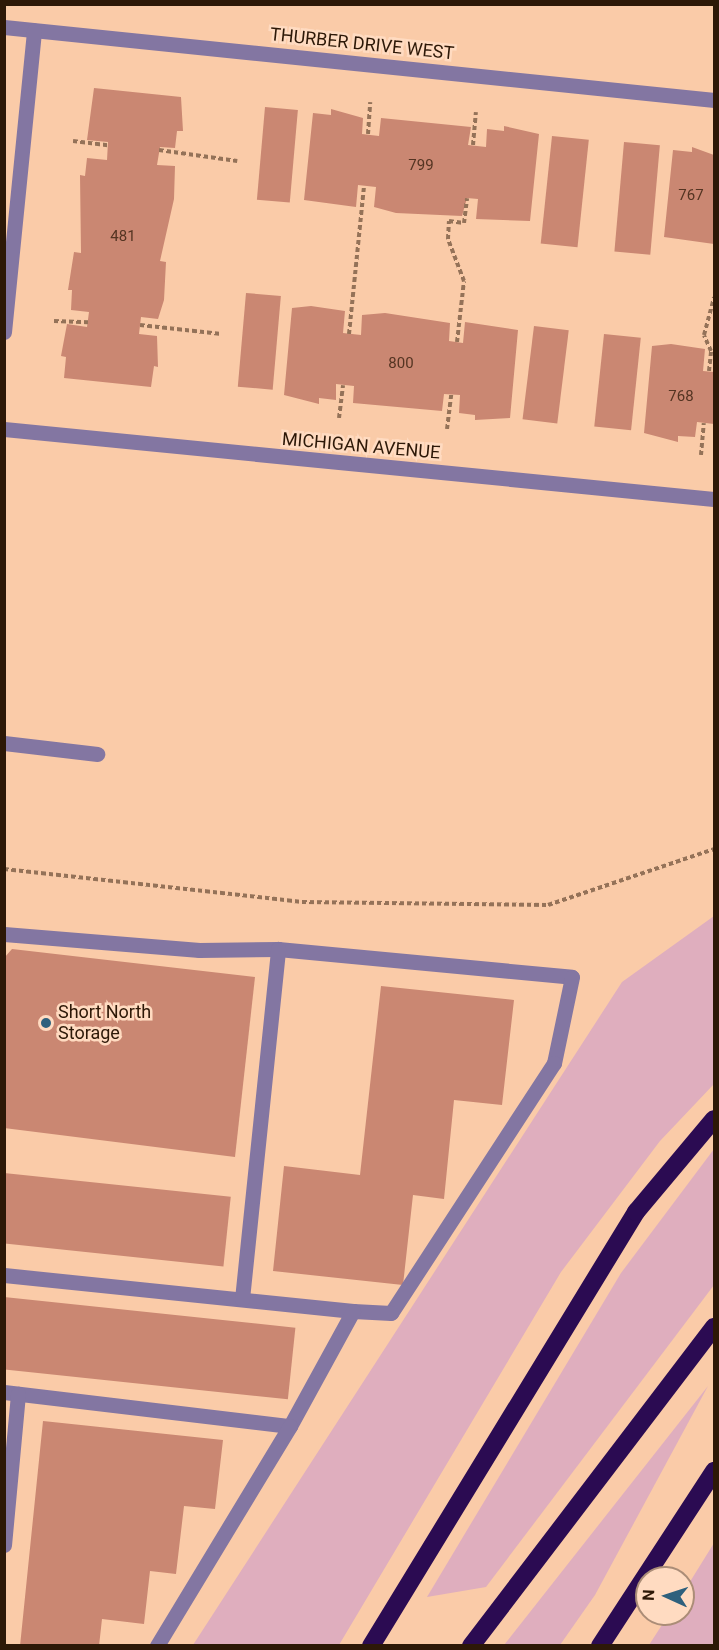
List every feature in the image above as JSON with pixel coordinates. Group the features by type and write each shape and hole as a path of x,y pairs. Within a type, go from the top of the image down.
{"highway":[{"path":"371,1646 636,1212 714,1119"},
{"path":"471,1646 714,1327"},
{"path":"600,1646 714,1472"}],"street":[{"name":"THURBER DRIVE WEST","path":"4,27 714,100"},
{"path":"4,332 34,30"},
{"name":"MICHIGAN AVENUE","path":"4,429 714,499"},
{"path":"4,743 97,754"},
{"path":"4,934 199,950 278,949 572,977 554,1063 391,1313 4,1275"},
{"path":"242,1299 278,949"},
{"path":"157,1646 290,1426 353,1311"},
{"path":"4,1545 11,1393 290,1426"}],"path":[{"path":"368,134 370,102"},
{"path":"473,145 476,112"},
{"path":"73,141 108,145"},
{"path":"159,150 237,161"},
{"path":"349,334 364,186"},
{"path":"457,342 464,281 448,239 449,220 464,223 467,198"},
{"path":"709,371 711,351 704,334 714,297"},
{"path":"54,321 88,322"},
{"path":"140,325 222,334"},
{"path":"339,418 343,385"},
{"path":"447,429 451,394"},
{"path":"701,456 704,423"},
{"path":"4,869 302,902 548,905 714,849"}],"shaded area":[{"path":"714,916 714,1084 660,1141 561,1272 339,1645 193,1645 622,982"},
{"path":"714,1149 714,1285 486,1587 427,1597 621,1273"},
{"path":"708,1386 595,1595 560,1645 504,1645"},
{"path":"714,1543 714,1645 649,1645 661,1626 695,1626 695,1574"}],"building":[{"path":"94,88 181,97 183,131 177,131 175,148 160,147 157,165 175,166 174,199 160,261 166,262 164,300 158,319 141,317 139,334 157,336 158,367 154,366 151,387 64,378 66,357 61,356 67,324 87,327 89,312 71,310 72,290 68,290 74,252 81,253 80,175 85,176 87,158 107,160 108,142 87,140"},
{"path":"265,107 298,110 290,203 257,200"},
{"path":"331,109 363,118 362,134 379,136 381,118 471,127 468,145 486,147 487,129 504,131 504,126 539,134 530,221 476,219 478,199 467,198 462,216 396,213 374,207 376,187 358,185 356,207 304,200 313,113 331,115"},
{"path":"552,136 589,140 578,247 541,243"},
{"path":"624,142 660,145 650,255 614,252"},
{"path":"692,147 714,155 714,244 664,237 673,150 692,152"},
{"path":"246,293 281,296 273,390 238,387"},
{"path":"311,306 345,311 343,333 361,335 362,315 385,313 450,323 449,341 463,343 465,322 518,330 510,418 475,420 475,415 459,413 460,395 444,394 442,411 353,403 354,386 336,384 336,400 319,398 319,404 284,395 292,308"},
{"path":"534,326 569,330 557,424 523,419"},
{"path":"604,334 641,338 631,430 594,426"},
{"path":"671,344 705,349 703,371 714,372 714,424 697,422 695,437 678,436 678,442 644,433 652,346"},
{"path":"12,949 255,977 235,1157 4,1128 4,958"},
{"path":"381,986 514,1000 502,1105 454,1100 444,1199 413,1195 403,1285 273,1271 284,1166 360,1175"},
{"path":"4,1173 231,1197 223,1266 4,1243"},
{"path":"4,1297 295,1328 288,1399 4,1369"},
{"path":"43,1421 223,1440 215,1509 184,1506 176,1574 150,1571 144,1624 102,1619 99,1646 20,1646"}],"place":[{"name":"Short North Storage","path":"46,1023"}]}
